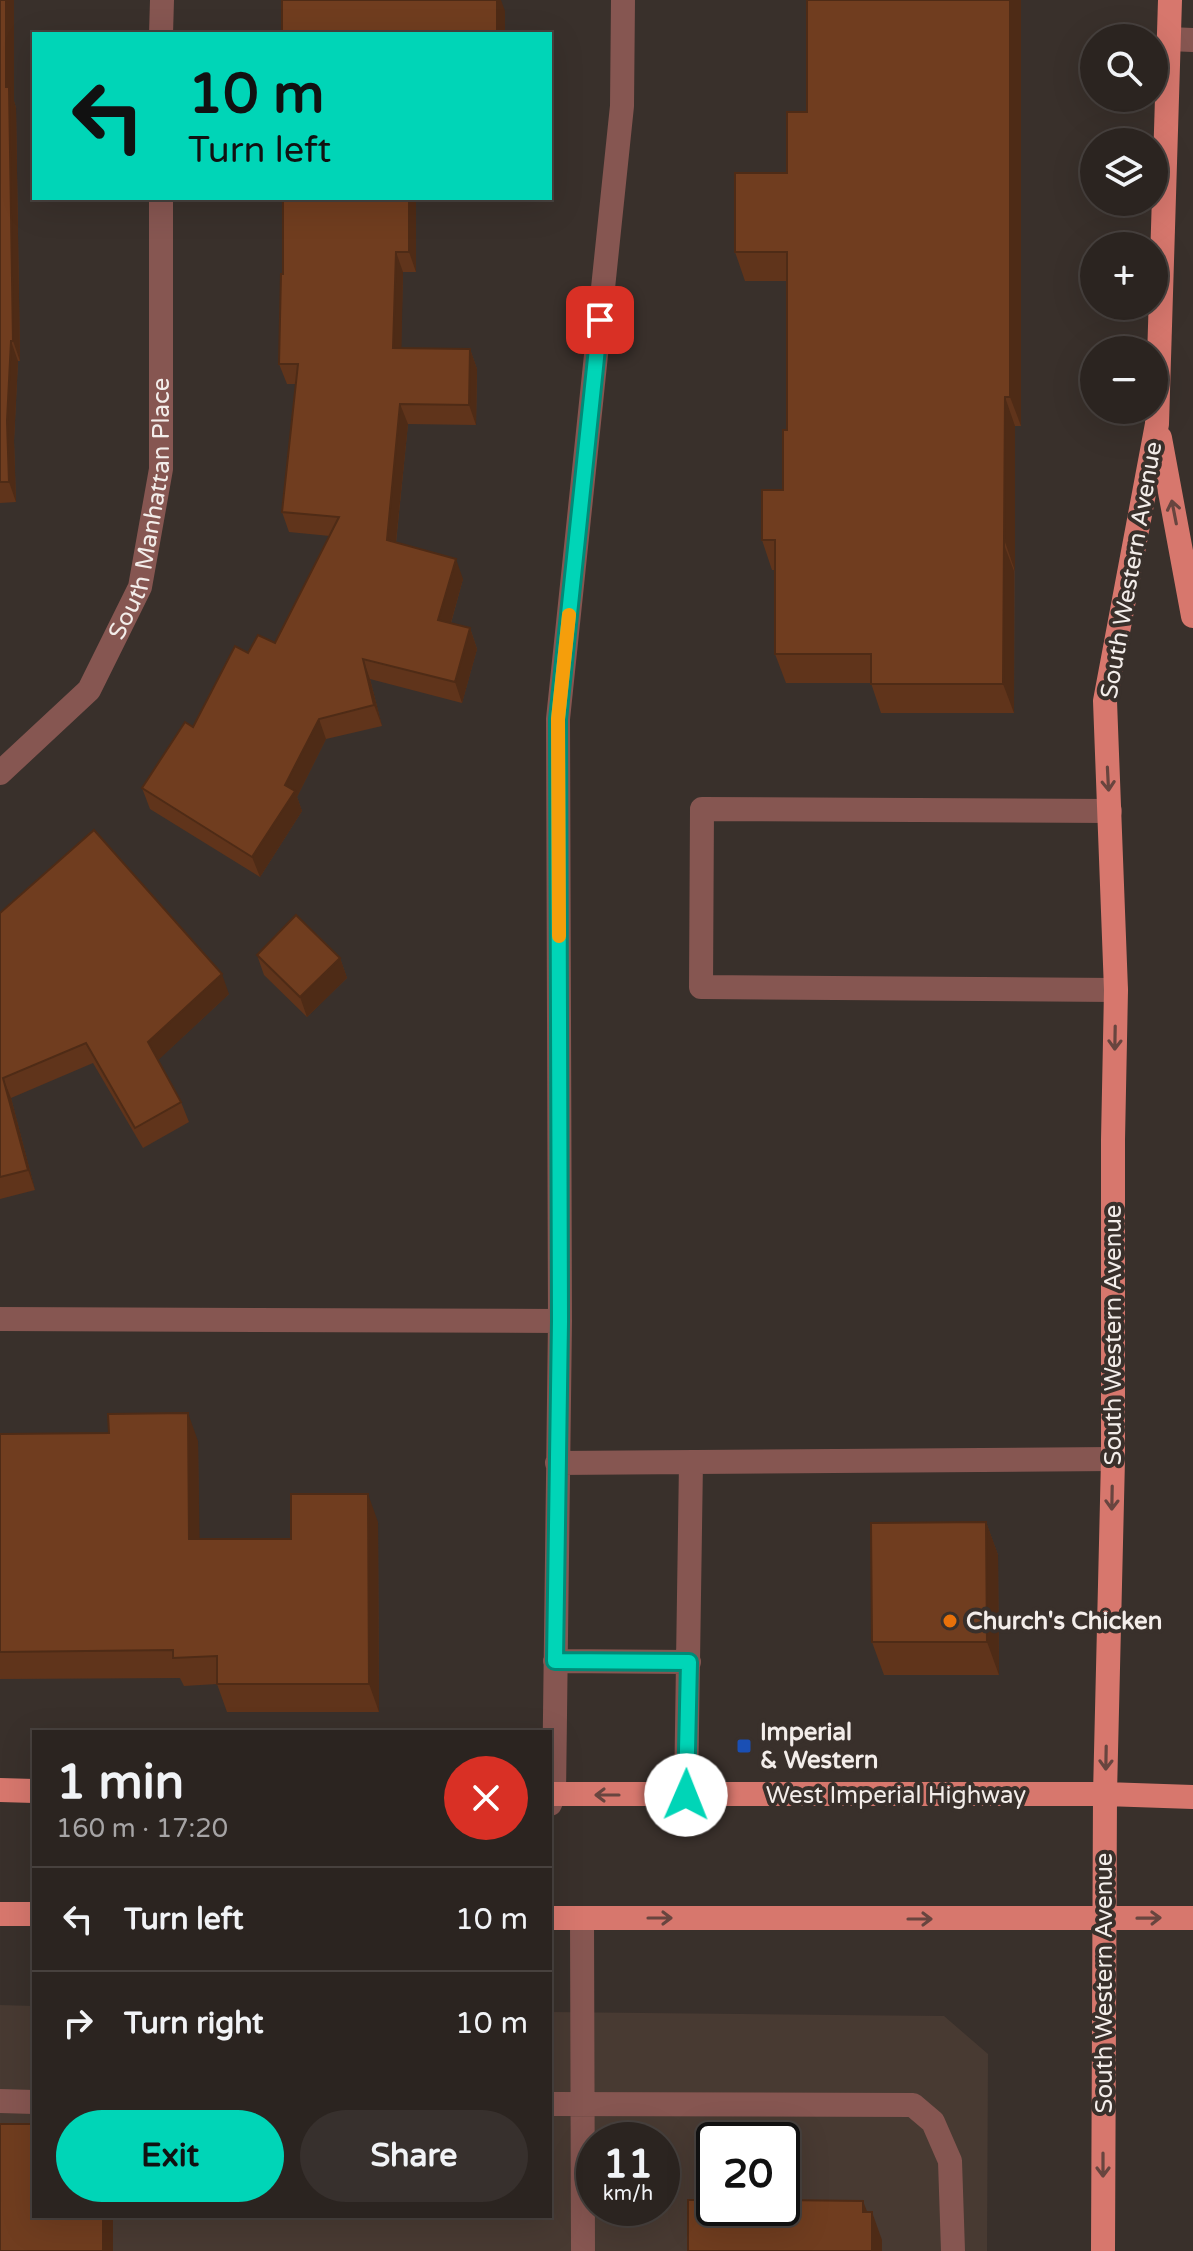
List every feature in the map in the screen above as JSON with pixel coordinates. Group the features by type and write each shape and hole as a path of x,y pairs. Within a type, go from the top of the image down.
{"main road":[{"name":"South Western Avenue","path":"1162,336 1181,39 1170,0"},
{"name":"South Western Avenue","path":"1157,424 1193,616"},
{"name":"South Western Avenue","path":"1103,2251 1105,1794 1113,1459 1116,990 1105,701 1157,424"},
{"path":"0,1790 32,1791"},
{"name":"West Imperial Highway","path":"552,1797 1105,1794 1193,1797"},
{"path":"0,1914 32,1914"},
{"path":"552,1918 1193,1918"}],"street":[{"path":"161,32 162,0"},
{"path":"552,1763 560,1321 558,719 622,106 623,0"},
{"name":"South Manhattan Place","path":"0,773 89,690 140,587 161,469 161,200"},
{"path":"1110,811 702,809 701,987 1116,990"},
{"path":"0,1319 560,1321"},
{"path":"557,1463 1113,1459"},
{"path":"686,1795 691,1462"},
{"path":"555,1661 689,1662"},
{"path":"582,1918 583,2251"},
{"path":"0,2101 32,2102"},
{"path":"552,2104 913,2105 933,2122 950,2161 953,2251"}],"shaded area":[{"path":"0,2005 32,2006 32,2218 552,2218 552,2012 944,2016 988,2054 987,2251 0,2251"}],"building":[{"path":"0,0 6,0 6,87 9,87 13,341 7,421 9,482 0,482"},
{"path":"282,0 497,0 497,32 282,32"},
{"path":"807,0 1010,0 1010,397 1005,397 1003,684 871,684 871,654 775,654 775,540 762,540 762,490 783,490 783,430 787,430 787,252 735,252 735,173 787,173 787,112 807,112"},
{"path":"283,200 409,200 409,252 396,252 393,348 470,349 469,405 400,404 387,540 456,559 438,620 470,628 455,682 363,659 374,705 319,719 285,785 295,791 252,857 142,788 185,722 193,727 235,646 248,653 258,635 275,643 339,517 282,512 298,364 279,364"},
{"path":"94,830 222,974 148,1042 181,1102 135,1128 86,1043 3,1078 28,1170 0,1177 0,913"},
{"path":"296,915 340,958 300,997 257,955"},
{"path":"188,1413 189,1539 291,1539 291,1494 368,1494 369,1684 217,1684 217,1656 173,1658 173,1650 0,1652 0,1434 109,1433 108,1414"},
{"path":"986,1522 987,1642 872,1642 871,1523"},
{"path":"0,2124 32,2124 32,2218 103,2218 103,2251 0,2251"},
{"path":"688,2200 696,2200 696,2226 800,2226 800,2200 863,2201 863,2212 872,2212 872,2251 688,2251"}],"slow traffic":[{"path":"559,936 558,719 569,615"}],"place":[{"name":"Church's Chicken","path":"950,1621"},
{"name":"Imperial & Western","path":"744,1746"}],"route":[{"path":"600,320 558,719 560,1321 555,1661 689,1662 686,1795"}]}
